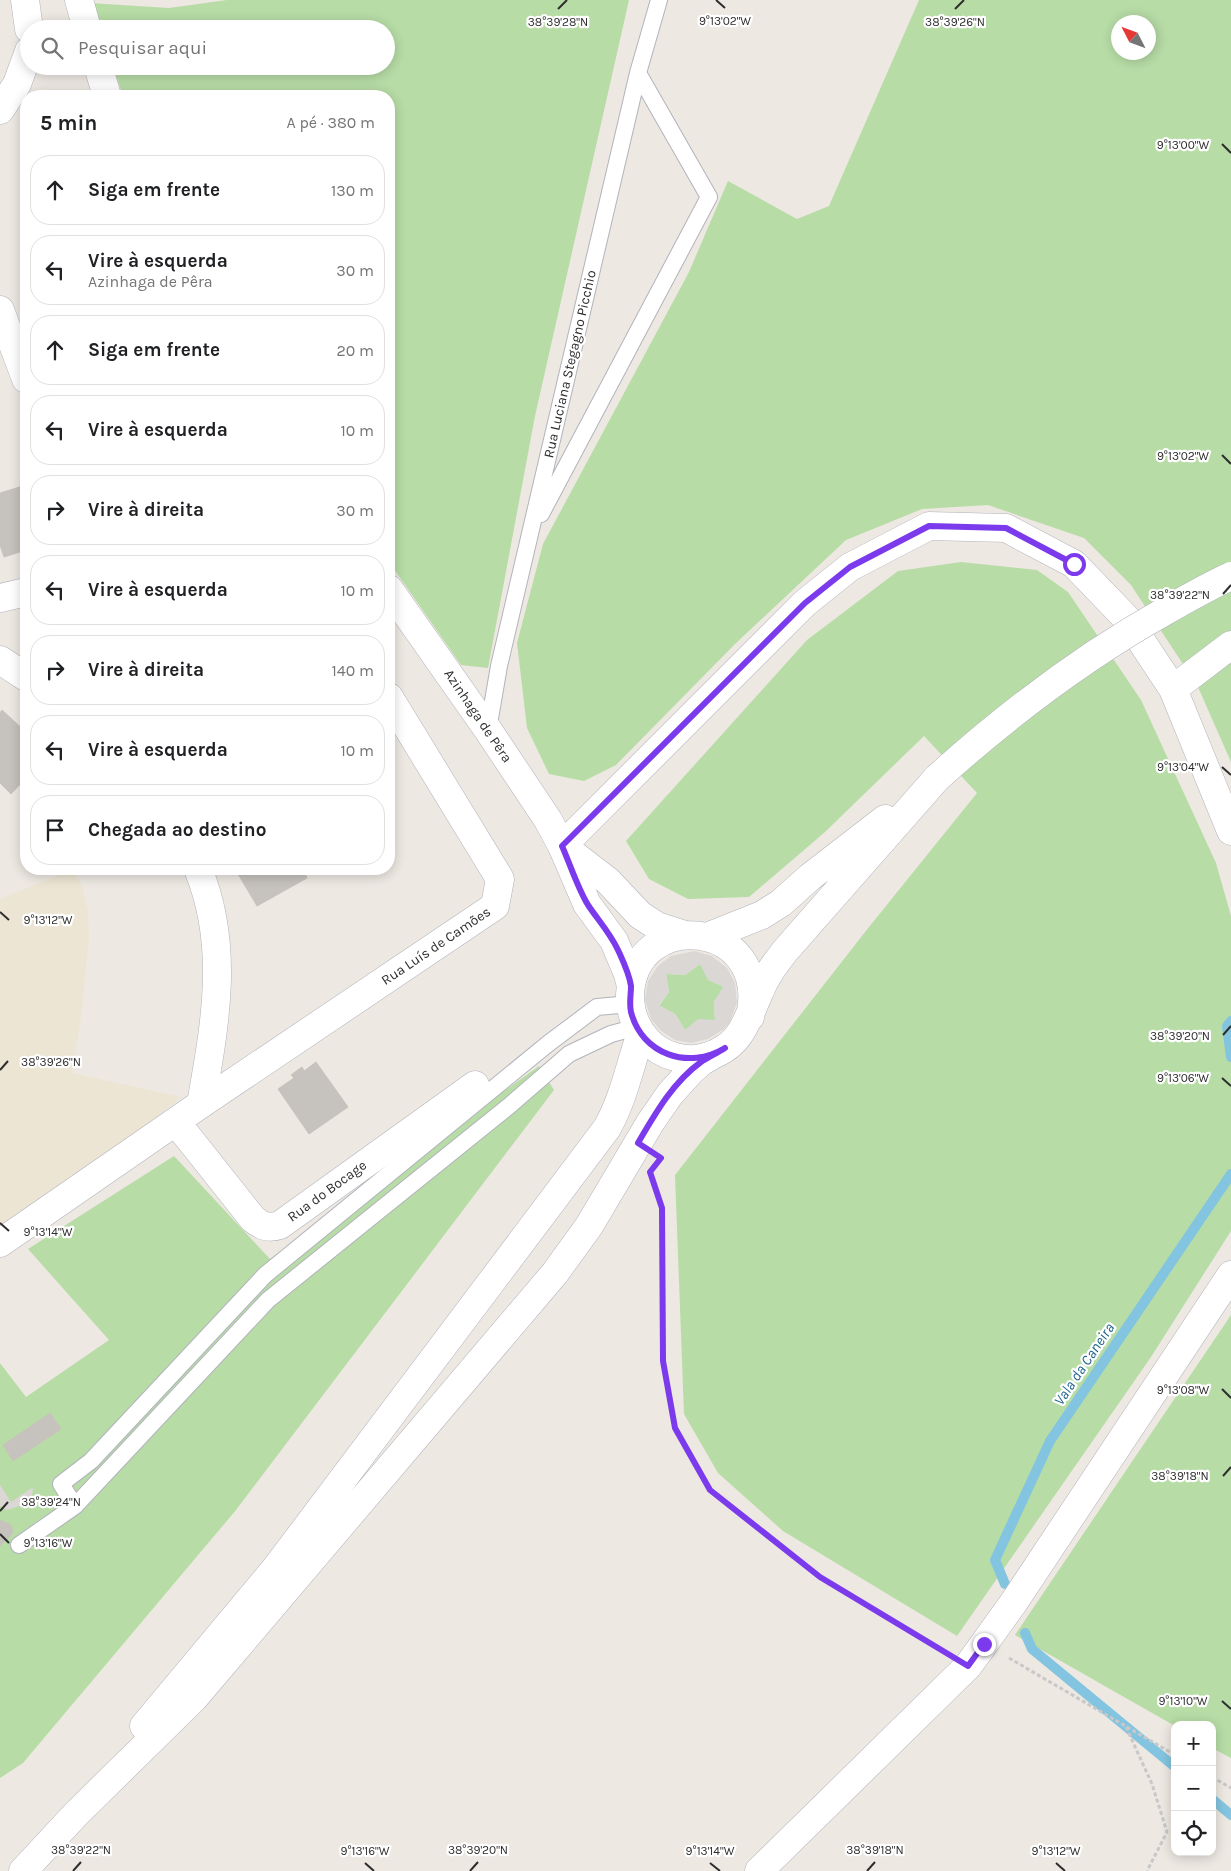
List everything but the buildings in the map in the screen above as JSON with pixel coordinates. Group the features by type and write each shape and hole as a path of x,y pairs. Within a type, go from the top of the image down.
{"street":[{"path":"25,0 28,20"},
{"path":"79,0 85,20"},
{"path":"0,110 17,84 20,75"},
{"path":"101,75 105,90"},
{"path":"0,310 20,363"},
{"path":"562,846 805,603 850,567 929,526 1006,528 1074,564 1126,618 1172,689 1231,831"},
{"path":"76,1814 155,1712 276,1568 608,1128 622,1096 630,1063 635,1013 633,975 645,956 664,941 696,936 762,916 781,903 810,877 937,778 984,736 1039,692 1100,650 1231,576"},
{"path":"0,598 20,593"},
{"name":"Azinhaga de Pêra","path":"395,598 488,730 562,846 587,904 614,941 628,974 635,1013"},
{"path":"1172,689 1231,645"},
{"path":"0,660 20,673"},
{"name":"Rua Luís de Camões","path":"0,1243 201,1104 495,906 500,879 395,707"},
{"path":"23,1871 76,1814 194,1698 527,1307 584,1234 660,1107 681,1080 702,1062 736,1040 744,1030 762,986 785,950 937,778"},
{"name":"Azinhaga de Pêra","path":"562,846 608,881 630,906 645,918 658,926 696,936"},
{"path":"200,875 216,931 217,978 214,1031 201,1104"},
{"path":"696,936 726,946 734,952 745,966 753,991 750,1017"},
{"path":"635,1013 658,1049 679,1058 703,1058 725,1048"},
{"name":"Rua do Bocage","path":"176,1122 252,1219 262,1226 271,1228 280,1226 475,1085"},
{"path":"758,1871 968,1666 1014,1602 1231,1275"}],"lane":[{"name":"Rua Luciana Stegagno Picchio","path":"488,730 499,666 638,72 659,0"},
{"path":"530,534 710,197 638,72"},
{"path":"76,1506 61,1484 90,1460 265,1275 597,1007 635,1013"},
{"path":"19,1545 76,1506 268,1300 509,1106 569,1054 611,1034 635,1013"}],"path":[{"path":"638,1143 661,1158 650,1172 662,1208 663,1361 675,1428 710,1490 820,1577 968,1666"},
{"path":"984,1644 1171,1753"},
{"path":"1126,1726 1152,1784 1167,1832 1146,1871"},
{"path":"1216,1779 1231,1788"}],"shaded area":[{"path":"60,875 75,875 82,886 88,911 89,938 81,1018 72,1073 181,1097 102,1161 0,1229 0,899"},
{"path":"694,951 712,956 727,968 735,983 737,1002 730,1022 724,1029 708,1039 691,1043 675,1040 660,1030 651,1019 645,1000 648,981 658,966 671,956","holes":["700,964 708,980 723,987 714,1002 715,1020 698,1019 685,1030 675,1014 659,1005 669,992 666,974 685,975"]},
{"path":"0,1485 11,1502 33,1487 32,1497 29,1503 7,1510 0,1506"}],"green space":[{"path":"227,0 629,0 535,416 488,668 461,665 395,571 395,90 121,90 116,75 395,75 395,20 96,20 90,3 169,8"},
{"path":"919,0 1231,0 1231,762 1198,687 1131,585 1084,538 988,505 922,509 846,540 735,644 616,765 584,781 549,774 527,728 517,643 543,544 689,272 728,181 797,219 829,206"},
{"path":"961,562 1037,570 1068,592 1141,700 1216,863 1231,916 1231,1231 1151,1357 957,1636 783,1531 718,1473 684,1414 675,1175 869,927 977,793 924,736 825,832 749,897 688,899 649,879 626,841 807,640 898,571"},
{"path":"700,964 724,987 714,1002 715,1020 685,1030 675,1014 659,1006 669,992 666,974 685,975"},
{"path":"539,1066 554,1090 236,1510 23,1763 0,1778 0,1363 26,1397 109,1340 28,1249 174,1156 270,1259"},
{"path":"1231,1315 1231,1758 1216,1750 1216,1721 1171,1721 1171,1724 1015,1635"}],"waterway":[{"name":"Vala da Caneira","path":"1231,1021 1227,1026 1231,1057"},
{"name":"Vala da Caneira","path":"1005,1584 995,1560 1050,1441 1231,1174"},
{"name":"Vala da Caneira","path":"1025,1633 1032,1649 1174,1766"},
{"name":"Vala da Caneira","path":"1216,1802 1231,1815"}],"route":[{"path":"984,1644 968,1666 820,1577 710,1490 675,1428 663,1361 662,1208 650,1172 661,1158 638,1143 660,1107 681,1080 702,1062 725,1048 703,1058 679,1058 668,1055 658,1049 641,1033 632,1014 630,1004 631,986 624,963 614,941 587,904 562,846 805,603 850,567 929,526 1006,528 1074,564"}]}
